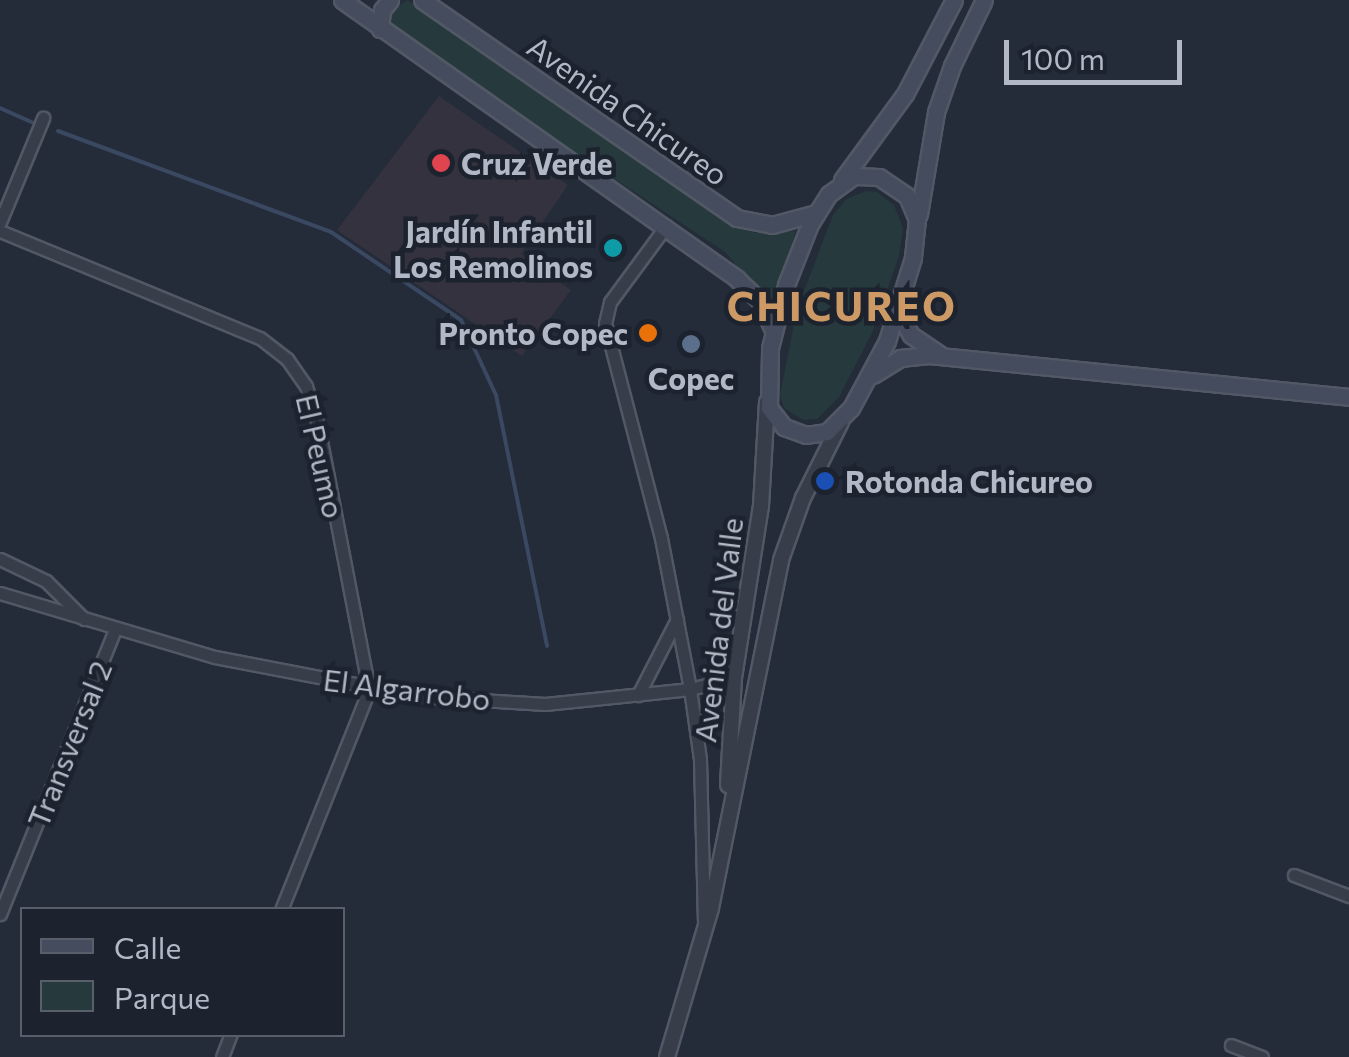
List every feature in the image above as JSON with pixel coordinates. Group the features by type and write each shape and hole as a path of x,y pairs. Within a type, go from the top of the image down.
{"main road":[{"path":"342,0 666,226 752,292 773,330"},
{"path":"380,29 382,10 390,0"},
{"name":"Avenida Chicureo","path":"422,0 737,218 772,225 816,213"},
{"path":"954,0 905,94 816,213 794,264 773,330 767,402 778,422 798,433 821,434 841,422 867,382 898,311 917,228 936,112 962,43 984,0"},
{"path":"840,183 861,175 895,184 912,203 917,228"},
{"path":"898,311 915,339 942,356"},
{"path":"867,382 900,358 942,356 1349,397"}],"street":[{"path":"0,222 43,118"},
{"path":"666,226 610,302 605,323 678,618 690,689 700,759 704,935"},
{"name":"El Peumo","path":"0,231 250,333 295,368 318,425 369,690"},
{"name":"Avenida del Valle","path":"719,866 734,678 761,506 767,402"},
{"name":"Avenida del Valle","path":"667,1057 704,935 780,560 803,498 841,422"},
{"path":"0,559 46,581 84,619"},
{"name":"El Algarrobo","path":"0,593 215,657 369,690 546,704 690,689 734,678"},
{"path":"638,695 678,618"},
{"name":"Transversal 2","path":"0,914 115,629"},
{"path":"282,907 369,690"},
{"path":"1294,875 1349,896"},
{"path":"1232,1045 1262,1057"}],"shaded area":[{"path":"439,96 568,185 521,254 571,290 522,356 337,230"}],"green space":[{"path":"408,0 726,223 756,233 796,231 771,306 725,252 459,76 387,21 388,11"},
{"path":"866,191 877,192 894,205 903,228 899,256 872,333 839,397 817,419 803,420 784,408 780,395 797,309 833,215 846,199"}],"waterway":[{"path":"0,108 32,122"},
{"path":"58,131 331,232 461,320 496,395 547,646"}],"place":[{"name":"Cruz Verde","path":"441,163"},
{"name":"Jardín Infantil Los Remolinos","path":"613,248"},
{"name":"Pronto Copec","path":"648,333"},
{"name":"Copec","path":"691,344"},
{"name":"Rotonda Chicureo","path":"825,481"}],"district":[{"name":"CHICUREO","path":"842,305"}]}
